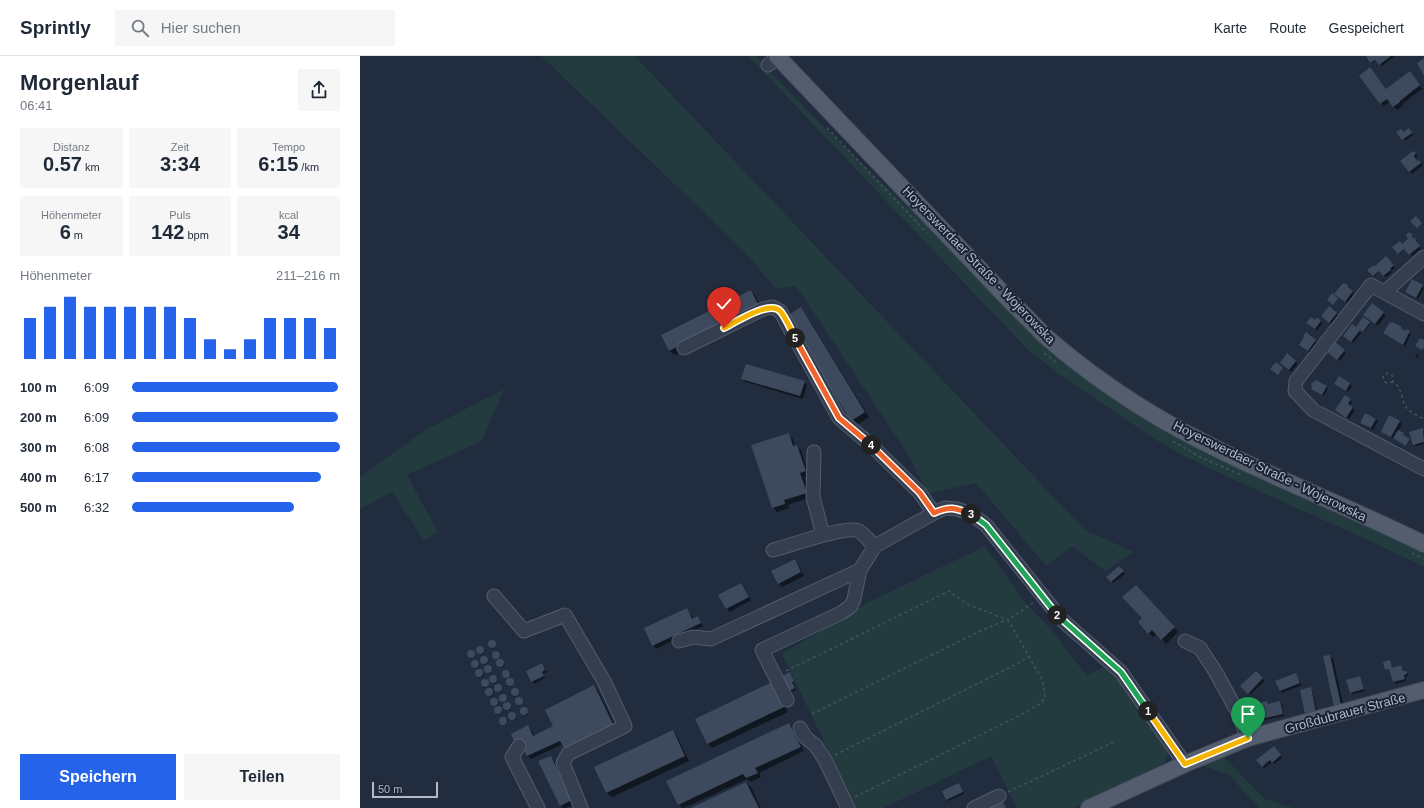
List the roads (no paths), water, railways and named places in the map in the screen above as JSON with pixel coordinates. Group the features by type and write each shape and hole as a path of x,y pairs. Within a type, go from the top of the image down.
{"main road":[{"name":"Hoyerswerdaer Straße - Wojerowska","path":"776,58 1013,304 1046,336 1083,366 1126,397 1166,422 1218,450 1418,549"},
{"name":"Großdubrauer Straße","path":"1089,808 1185,764 1248,738 1424,690"}],"street":[{"path":"1385,292 1424,257"},
{"path":"1422,466 1313,410 1295,391 1296,381 1371,285 1424,314"},
{"path":"684,348 763,308 772,307 780,311 839,418 872,446 920,493 934,513"},
{"path":"814,452 812,497 823,535"},
{"path":"787,700 762,650 841,613 851,606 854,599 860,570 875,546 934,513 945,508 956,509 971,514 986,525 1062,620 1121,672 1185,764"},
{"path":"773,550 823,535 850,529 858,531 875,546"},
{"path":"679,641 693,637 711,639 860,570"},
{"path":"494,596 524,631 565,615 604,681 625,726 568,754 563,763 581,808"},
{"path":"1185,641 1200,648 1215,671 1236,709 1248,738"},
{"path":"800,728 805,737 816,746 849,804"},
{"path":"519,746 512,757 538,808"},
{"path":"974,808 999,796"}]}
